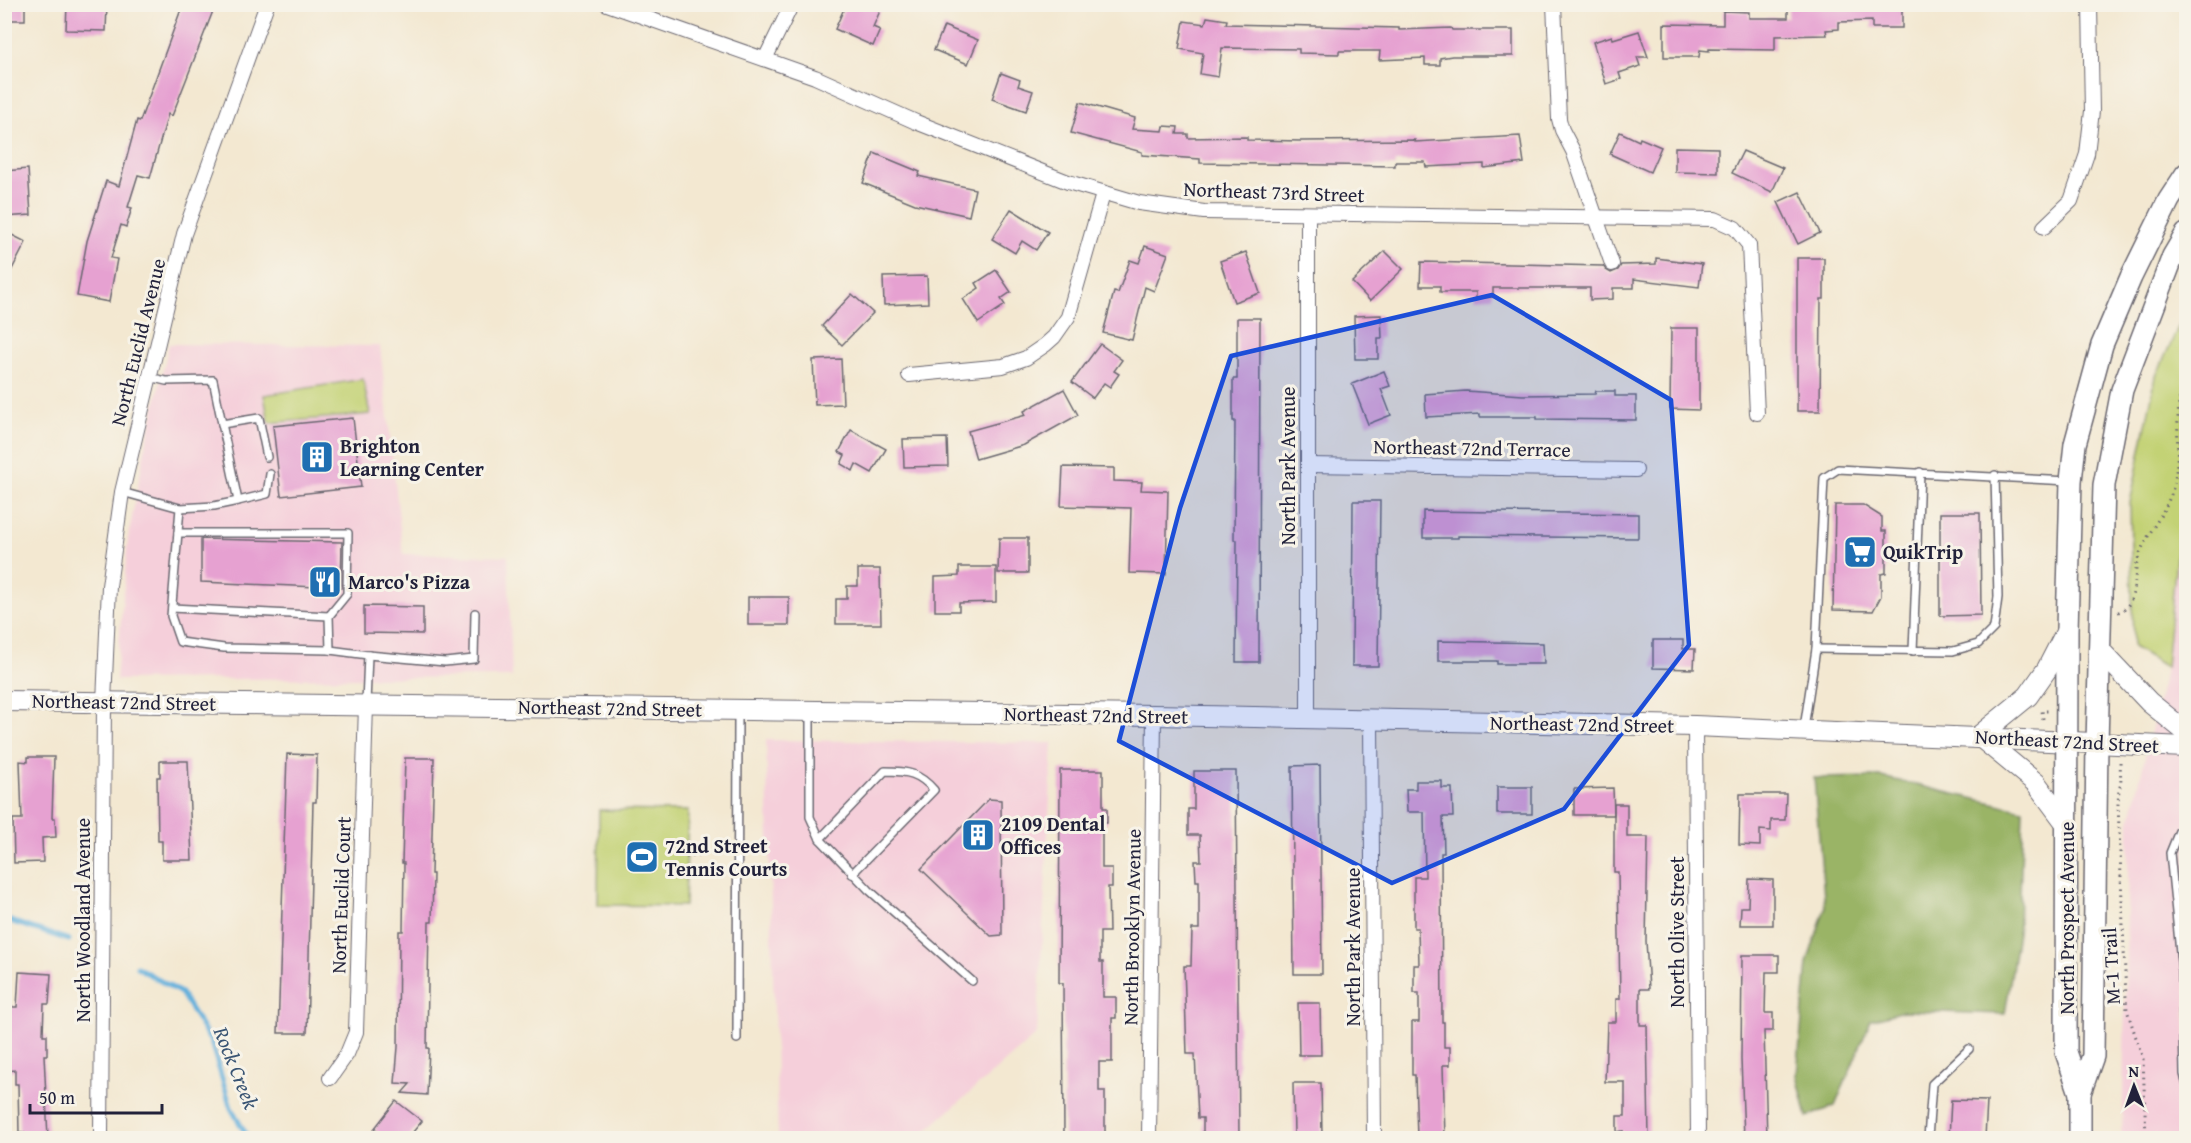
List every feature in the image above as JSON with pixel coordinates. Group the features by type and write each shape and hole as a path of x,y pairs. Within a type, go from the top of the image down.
{"main road":[{"name":"North Prospect Avenue","path":"2080,1138 2080,1093 2066,1052 2067,630 2071,481 2075,444 2102,345 2140,257 2169,200 2187,174"},
{"name":"North Prospect Avenue","path":"2080,1093 2093,1056 2108,744 2100,650 2104,485 2122,390 2173,255 2187,234"},
{"path":"2067,630 2047,669 2028,696 1979,736 2036,783 2068,826"},
{"path":"2100,650 2149,702 2187,732"},
{"name":"Northeast 72nd Street","path":"4,701 1154,715 1695,726 1979,736 2187,747"}],"street":[{"name":"North Euclid Avenue","path":"104,702 109,586 122,492 184,234 267,4"},
{"path":"607,4 765,59 792,4"},
{"path":"1554,4 1559,119 1573,151 1612,264"},
{"path":"2044,227 2071,201 2088,154 2091,111 2090,4"},
{"name":"Northeast 73rd Street","path":"765,59 815,77 916,122 1046,174 1103,194 1140,203 1203,212 1715,219 1735,228 1749,245 1757,413"},
{"path":"909,375 1003,366 1026,358 1054,337 1068,317 1103,194"},
{"name":"North Park Avenue","path":"1308,214 1308,718"},
{"name":"Northeast 72nd Terrace","path":"1308,465 1636,470"},
{"name":"North Woodland Avenue","path":"101,1138 104,702"},
{"name":"North Euclid Court","path":"330,1078 347,1054 356,1032 366,705"},
{"name":"North Brooklyn Avenue","path":"1149,1138 1154,715"},
{"name":"North Park Avenue","path":"1371,720 1374,1138"},
{"name":"North Olive Street","path":"1695,726 1698,1138"}],"lane":[{"path":"149,377 166,381 213,380 238,501"},
{"path":"222,424 259,418 267,456"},
{"path":"1804,730 1816,649 1824,478 1838,469 1995,475 2071,481"},
{"path":"1912,651 1920,472"},
{"path":"122,492 180,508 214,506 267,494 270,474"},
{"path":"1816,649 1953,651 1978,644 1994,628 1998,597 1995,475"},
{"path":"180,508 171,616 180,642 224,648 330,650 445,662 474,659 475,613"},
{"path":"178,532 348,533 347,594 329,616 330,650"},
{"path":"172,608 329,616"},
{"path":"366,705 368,655"},
{"path":"737,1039 738,710"},
{"path":"810,711 810,817 820,839 852,874 972,981"},
{"path":"820,839 885,771 902,771 923,777 934,790 852,874"},
{"path":"2187,828 2179,831 2170,853 2184,972 2184,1074 2187,1082"},
{"path":"1928,1138 1932,1084 1970,1049"}],"path":[{"path":"2113,612 2125,610 2130,601 2141,549 2169,502 2178,466 2177,407 2180,389 2187,374"},
{"path":"2179,443 2187,443"},
{"path":"2043,719 2042,711 2053,711"},
{"name":"M-1 Trail","path":"2108,744 2121,784 2119,789 2126,998 2127,1010 2143,1059 2146,1138"},
{"path":"686,856 709,854"}],"highlighted area":[{"path":"1492,295 1671,400 1689,645 1564,809 1392,883 1119,741 1180,508 1231,356"}],"shaded area":[{"path":"169,344 380,346 403,554 508,556 512,677 116,680 128,538"},
{"path":"2186,496 2186,1138 2122,1138 2129,826 2166,667 2180,516"},
{"path":"766,740 1053,743 1037,1034 918,1138 778,1138"}],"green space":[{"path":"2186,310 2186,496 2180,516 2166,667 2133,647 2130,503 2156,376"},
{"path":"363,379 370,414 269,423 264,395"},
{"path":"1882,777 2023,810 2019,926 2005,1014 1903,1011 1871,1020 1835,1106 1807,1117 1797,1075 1807,963 1825,908 1814,778"},
{"name":"72nd Street Tennis Courts","path":"599,810 688,811 685,906 598,905"}],"building":[{"path":"4,4 25,4 25,20 4,20"},
{"path":"67,4 107,5 106,31 66,30"},
{"path":"183,4 194,4 213,11 172,116 168,114 150,178 138,175 128,207 132,208 126,227 121,225 111,258 117,259 109,302 77,296 87,241 106,181 119,186 137,120 140,121"},
{"path":"846,4 883,4 873,27 880,30 873,46 835,29"},
{"path":"1788,4 1902,4 1902,28 1872,28 1872,21 1839,22 1839,29 1826,30 1827,35 1775,36 1775,50 1709,49 1709,51 1700,50 1699,57 1664,57 1664,24 1723,25 1723,11 1749,12 1749,18 1788,18"},
{"path":"1207,17 1227,20 1226,24 1399,28 1399,30 1451,28 1452,30 1513,30 1513,56 1452,56 1440,58 1440,65 1425,65 1425,58 1379,60 1380,51 1339,51 1339,54 1299,53 1299,49 1222,48 1218,77 1200,74 1203,53 1179,49 1184,21 1205,24"},
{"path":"944,26 978,40 968,64 934,50"},
{"path":"1639,31 1648,57 1637,57 1640,66 1619,73 1621,79 1606,84 1593,42"},
{"path":"1001,73 1020,80 1018,86 1033,91 1026,111 992,99"},
{"path":"1080,102 1135,118 1132,129 1163,131 1164,126 1178,127 1177,134 1188,134 1188,138 1247,137 1247,140 1415,140 1415,142 1520,136 1524,163 1484,168 1484,164 1426,167 1425,162 1395,162 1395,166 1200,163 1200,159 1142,155 1142,152 1071,133"},
{"path":"1620,132 1639,141 1640,138 1661,147 1650,172 1610,154"},
{"path":"1675,147 1718,148 1718,173 1675,172"},
{"path":"1743,151 1783,168 1772,192 1732,173"},
{"path":"874,153 920,172 918,176 975,189 969,216 915,204 863,183"},
{"path":"28,169 31,215 4,217 4,171"},
{"path":"1800,192 1820,233 1798,244 1778,202"},
{"path":"1011,209 1048,232 1036,250 1022,241 1015,253 992,239"},
{"path":"4,231 26,242 4,285"},
{"path":"1145,246 1168,254 1154,291 1145,287 1132,340 1103,333 1114,292 1118,293 1130,260 1139,263"},
{"path":"1385,251 1403,269 1370,301 1352,282"},
{"path":"1246,252 1260,293 1234,302 1220,261"},
{"path":"1656,258 1702,264 1699,287 1634,279 1634,288 1613,288 1613,299 1590,300 1590,288 1493,288 1493,297 1476,298 1476,292 1440,292 1440,286 1420,286 1421,262 1603,266 1611,273 1618,270 1621,265 1656,264"},
{"path":"1797,258 1824,258 1824,299 1821,299 1820,411 1797,411"},
{"path":"996,270 1011,292 1001,299 1005,305 978,323 963,299 979,288 976,283"},
{"path":"927,276 928,303 884,305 883,277"},
{"path":"852,294 873,313 842,345 822,326"},
{"path":"1381,315 1382,338 1378,338 1378,359 1355,359 1354,316"},
{"path":"1237,318 1260,318 1259,662 1236,662 1237,540 1234,540 1233,379 1237,379"},
{"path":"1671,328 1699,328 1699,410 1670,409"},
{"path":"1100,344 1122,360 1114,371 1119,374 1110,387 1104,383 1093,398 1072,382"},
{"path":"841,359 843,404 815,405 813,360"},
{"path":"1384,371 1390,386 1381,389 1391,415 1368,424 1352,384"},
{"path":"1064,389 1078,415 1024,445 976,459 968,431 1026,415 1024,411"},
{"path":"1466,391 1523,395 1595,394 1596,391 1615,391 1615,396 1636,396 1636,420 1480,417 1480,414 1426,417 1425,394"},
{"name":"Brighton Learning Center","path":"353,418 361,487 281,496 273,426"},
{"path":"851,430 886,449 872,473 856,464 853,471 841,464 845,455 839,452"},
{"path":"947,438 948,466 904,467 903,439"},
{"path":"1063,467 1114,468 1114,481 1142,482 1141,490 1168,491 1166,574 1129,573 1131,508 1061,506"},
{"path":"1353,501 1380,501 1378,666 1352,666"},
{"name":"QuikTrip","path":"1835,505 1863,505 1882,517 1882,531 1886,531 1886,573 1881,574 1881,596 1873,611 1833,610"},
{"path":"1423,511 1638,514 1638,538 1458,536 1458,538 1423,538"},
{"name":"QuikTrip","path":"1940,513 1980,513 1981,615 1940,616"},
{"path":"999,538 1028,538 1028,573 998,573"},
{"path":"201,539 342,542 341,588 201,582"},
{"path":"959,567 996,567 996,602 959,603 959,611 935,611 935,577 959,576"},
{"path":"858,569 880,569 881,624 836,624 836,599 847,599 847,586 858,586"},
{"path":"748,597 789,597 789,625 748,625"},
{"path":"364,606 423,607 423,634 364,633"},
{"path":"1653,640 1683,640 1683,649 1695,649 1694,669 1653,668"},
{"path":"1438,641 1543,643 1544,664 1438,661"},
{"path":"287,754 317,755 316,802 313,802 307,1033 278,1033"},
{"path":"28,757 54,757 52,818 55,818 56,837 42,838 43,862 14,863 13,819 22,819 20,761 28,762"},
{"path":"405,758 434,758 427,1095 402,1093 410,1084 395,1083 398,1047 399,931 403,931"},
{"path":"160,761 188,761 192,860 162,860 162,841 158,841 157,777 160,777"},
{"path":"1320,765 1322,974 1294,974 1292,766"},
{"path":"1060,770 1103,770 1103,808 1107,808 1107,823 1102,823 1102,868 1112,868 1112,887 1108,887 1109,932 1100,932 1100,962 1103,962 1103,997 1116,997 1116,1018 1112,1018 1112,1062 1099,1062 1099,1091 1105,1091 1105,1138 1064,1138 1063,983 1059,983"},
{"path":"1194,771 1236,771 1239,1138 1203,1138 1203,1118 1198,1118 1195,1054 1187,1054 1184,966 1191,966 1192,929 1199,929 1199,881 1196,881 1195,861 1201,861 1200,835 1188,835 1188,809 1194,809"},
{"path":"1416,781 1442,781 1442,788 1452,788 1453,817 1443,817 1444,853 1441,853 1442,1022 1444,1022 1444,1047 1450,1047 1450,1065 1443,1065 1445,1138 1417,1138 1415,1075 1412,1075 1412,1022 1419,1022 1419,993 1414,993 1414,965 1419,965 1418,928 1414,928 1414,877 1425,877 1424,812 1407,812 1406,789 1416,789"},
{"path":"1497,787 1532,787 1532,814 1497,814"},
{"path":"1613,788 1614,815 1574,815 1574,789"},
{"path":"1740,794 1786,794 1785,820 1771,820 1771,831 1760,830 1760,846 1739,845"},
{"name":"2109 Dental Offices","path":"989,799 1001,800 1002,935 991,936 921,869"},
{"path":"1614,804 1627,804 1627,837 1648,837 1646,941 1649,989 1640,989 1640,1025 1647,1025 1649,1138 1623,1138 1623,1131 1617,1132 1617,1116 1625,1116 1625,1082 1605,1082 1607,1022 1616,1022 1616,999 1620,999 1618,872 1614,872"},
{"path":"1749,879 1773,880 1773,925 1740,925 1741,907 1748,907"},
{"path":"1742,955 1779,955 1779,972 1766,972 1765,1013 1773,1013 1773,1031 1764,1031 1767,1138 1744,1138 1741,1059"},
{"path":"19,972 51,974 49,1004 44,1004 43,1035 47,1035 47,1055 44,1055 48,1138 25,1138 25,1133 19,1133 18,1084 15,1084 15,1070 7,1071 8,1007 17,1007"},
{"path":"1298,1003 1320,1003 1321,1055 1299,1055"},
{"path":"1293,1083 1321,1083 1322,1135 1294,1136"},
{"path":"1951,1100 1987,1101 1985,1138 1949,1138"},
{"path":"396,1101 422,1121 408,1138 373,1138 378,1132 374,1129"}],"waterway":[{"name":"Rock Creek","path":"4,919 69,940"},
{"name":"Rock Creek","path":"137,967 181,993 211,1042 231,1108 248,1138"}],"place":[{"name":"Brighton Learning Center","path":"317,457"},
{"name":"QuikTrip","path":"1860,552"},
{"name":"Marco's Pizza","path":"325,582"},
{"name":"2109 Dental Offices","path":"978,835"},
{"name":"72nd Street Tennis Courts","path":"642,857"}]}
